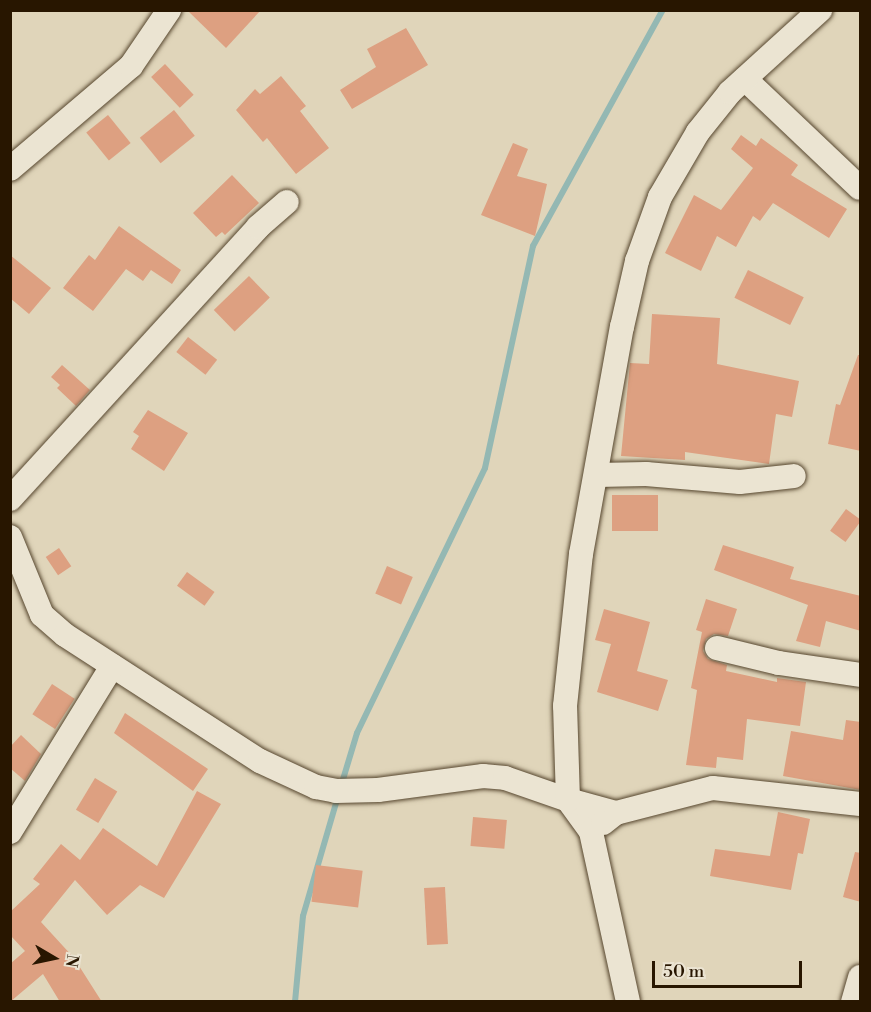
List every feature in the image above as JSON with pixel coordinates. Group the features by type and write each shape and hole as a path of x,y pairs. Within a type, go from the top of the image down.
{"street":[{"path":"10,169 130,66 169,10"},
{"path":"628,1002 591,832 568,800 565,706 581,554 622,327 649,221 698,132 744,79 820,10"},
{"path":"744,79 860,188"},
{"path":"10,499 250,236 287,202"},
{"path":"597,474 646,474 740,482 794,476"},
{"path":"10,537 42,615 65,635 260,762 316,787 352,793 483,776 505,778 568,800 616,813"},
{"path":"717,648 779,663 861,675"},
{"path":"10,831 112,666"},
{"path":"591,832 616,813 713,788 861,804"},
{"path":"853,1002 861,977"}],"building":[{"path":"187,10 261,10 226,48"},
{"path":"406,28 428,65 352,109 340,90 376,67 367,49"},
{"path":"165,64 194,95 180,108 151,77"},
{"path":"281,76 306,106 300,111 329,148 296,174 267,138 263,142 236,110 255,89 260,94"},
{"path":"174,110 195,136 161,163 140,138"},
{"path":"108,115 131,143 109,161 86,133"},
{"path":"741,135 756,146 761,138 798,165 791,175 847,209 829,238 773,203 760,221 753,216 736,247 717,236 701,271 665,253 694,195 721,210 753,168 731,149"},
{"path":"513,143 528,149 517,176 547,184 535,236 481,215"},
{"path":"232,175 259,203 225,235 222,232 216,237 193,213"},
{"path":"119,226 181,270 172,284 151,270 143,281 126,269 93,311 63,288 89,255 95,260"},
{"path":"10,255 51,288 29,314 10,298"},
{"path":"748,270 804,297 790,325 734,298"},
{"path":"249,276 270,298 235,332 214,310"},
{"path":"652,314 720,318 717,364 799,381 792,417 776,414 769,464 685,452 685,460 621,456 630,363 649,364"},
{"path":"188,337 217,360 205,375 176,352"},
{"path":"858,355 861,355 861,451 828,444 836,404 840,405"},
{"path":"62,365 90,390 76,406 57,388 60,385 51,377"},
{"path":"148,410 188,433 164,471 131,449 139,436 133,432"},
{"path":"612,495 658,495 658,531 612,531"},
{"path":"846,509 860,519 860,522 846,542 830,531"},
{"path":"723,545 794,567 790,579 861,596 861,631 826,621 820,647 796,641 808,605 714,570"},
{"path":"59,548 71,566 58,575 46,557"},
{"path":"387,566 413,577 401,605 375,594"},
{"path":"187,572 215,592 205,606 177,586"},
{"path":"706,599 737,609 728,636 714,634 706,639 703,651 708,659 727,665 726,671 777,682 777,678 806,682 800,726 747,719 743,760 717,757 716,768 686,765 697,690 691,688 702,632 696,630"},
{"path":"604,609 650,622 637,671 668,680 658,711 597,692 611,644 595,640"},
{"path":"52,684 75,699 55,729 32,714"},
{"path":"125,713 208,769 193,791 114,733"},
{"path":"846,720 861,722 861,790 783,776 791,731 843,740"},
{"path":"21,735 41,754 25,781 10,768 10,747"},
{"path":"95,778 117,791 98,823 76,810"},
{"path":"197,791 221,804 164,898 140,885 107,915 75,880 41,922 74,958 102,1002 60,1002 43,974 10,1002 10,964 25,951 10,935 10,912 40,884 33,879 61,844 80,860 103,828 157,866"},
{"path":"778,812 810,819 803,854 798,853 791,890 710,876 715,849 770,856"},
{"path":"473,817 507,820 504,849 470,846"},
{"path":"855,852 861,853 861,902 843,897"},
{"path":"316,865 363,871 358,907 311,902"},
{"path":"445,887 448,944 427,945 424,888"}],"waterway":[{"path":"341,786 357,733 485,468 533,246 663,10"},
{"path":"295,1002 303,916 338,796"}]}
